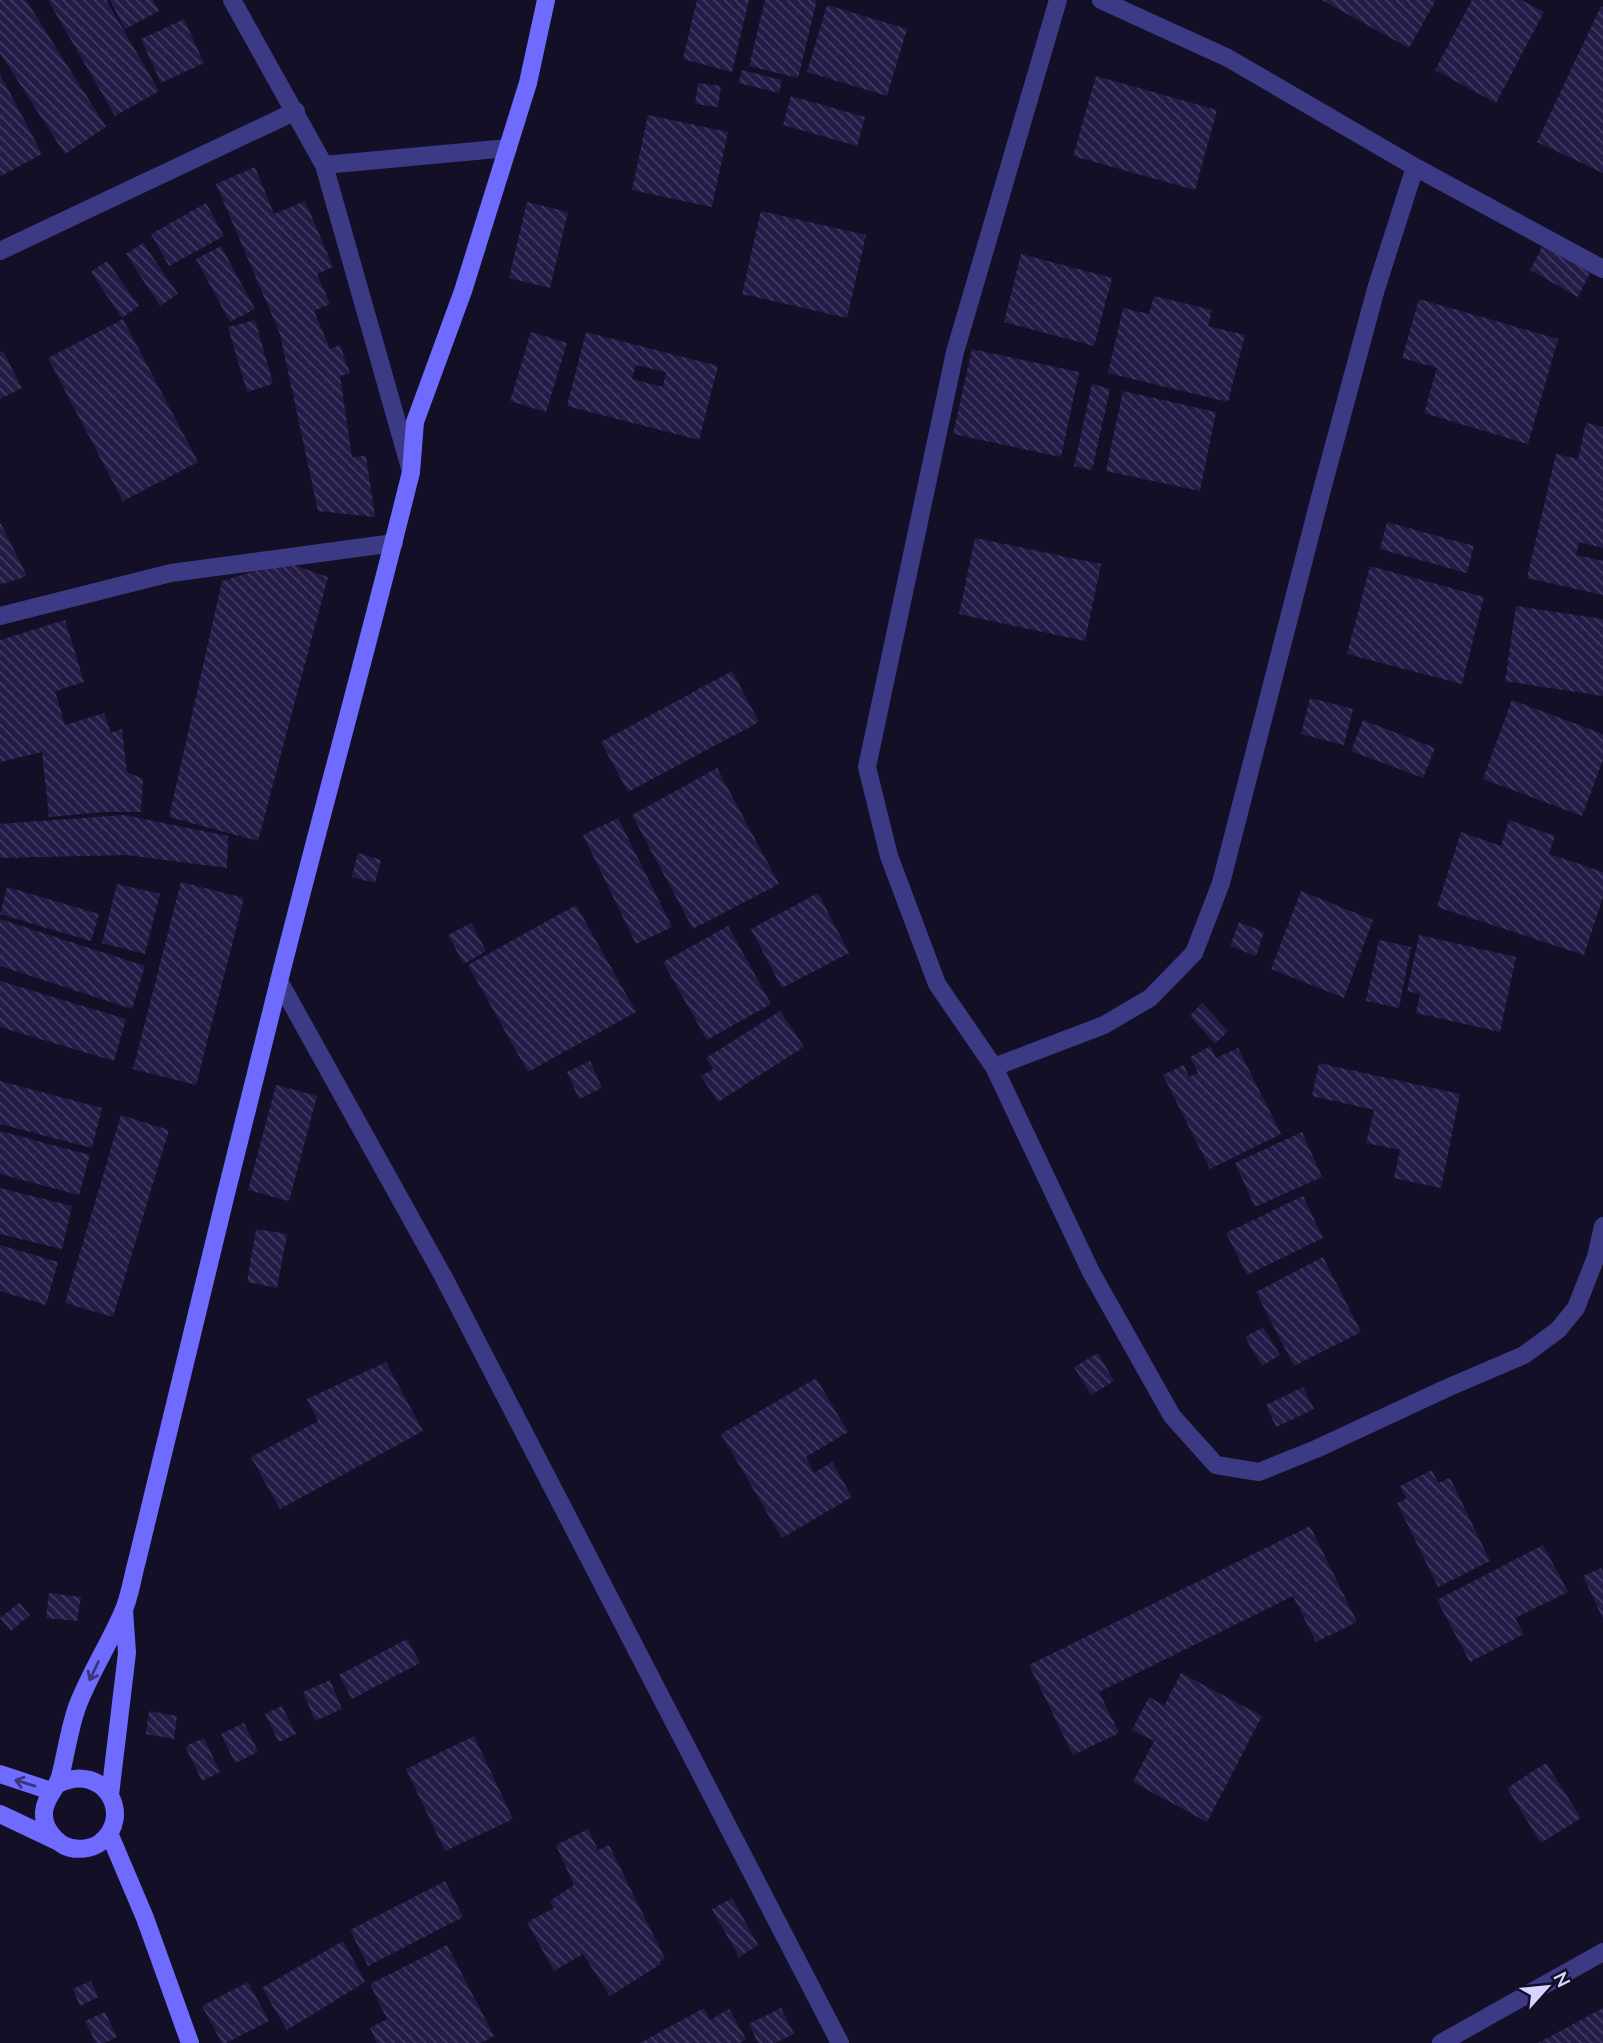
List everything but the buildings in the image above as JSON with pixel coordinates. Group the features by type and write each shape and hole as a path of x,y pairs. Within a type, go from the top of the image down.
{"street":[{"path":"232,0 324,165 411,472"},
{"path":"61,1843 53,1837 44,1819 44,1810 54,1788 77,1708 124,1610 279,981 394,543 411,472 415,422 463,291 508,148 528,83 546,0"},
{"path":"1058,0 955,352 867,767 889,856 937,984 994,1068 1091,1272 1172,1416 1216,1465 1259,1472 1524,1355 1558,1330 1576,1308 1596,1257 1603,1226"},
{"path":"1101,0 1228,58 1415,167 1603,269"},
{"path":"0,251 296,111"},
{"path":"324,165 508,148"},
{"path":"994,1068 1104,1025 1150,998 1194,953 1221,883 1376,289 1415,167"},
{"path":"0,616 171,573 394,543"},
{"path":"279,981 443,1276 840,2043"},
{"path":"0,1814 72,1848 90,1847 101,1842 109,1833 115,1814 110,1795 127,1653 124,1610"},
{"path":"0,1774 54,1788 68,1779 80,1777 102,1786 110,1795"},
{"path":"109,1833 145,1917 190,2043"},
{"path":"1441,2043 1603,1952"}]}
